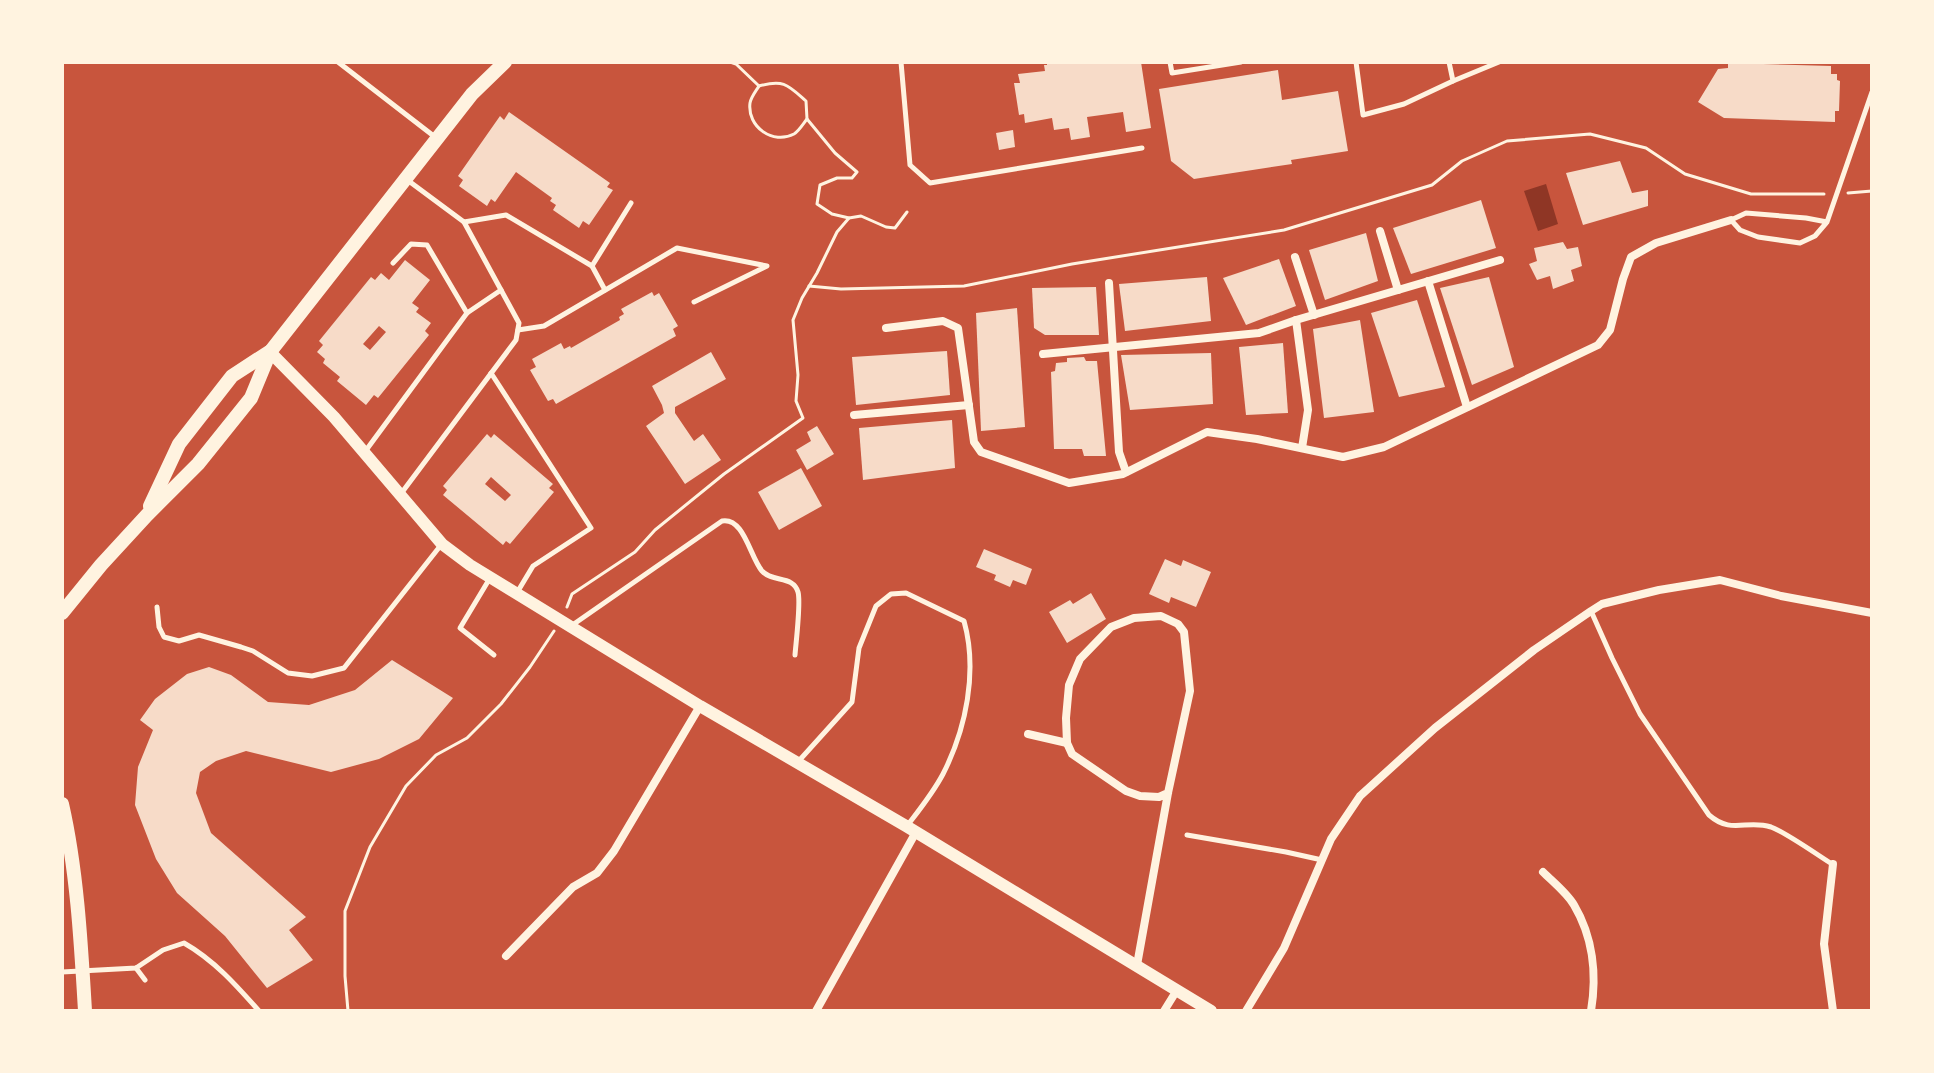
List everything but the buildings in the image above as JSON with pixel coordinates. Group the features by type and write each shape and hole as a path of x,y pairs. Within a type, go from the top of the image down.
{"main road":[{"path":"62,613 101,565 198,464 251,398 270,352 472,94 505,62"},
{"path":"147,515 179,444 232,376 270,352"},
{"path":"62,804 68,829 85,1011"}],"street":[{"path":"886,328 943,321 958,328 974,442 981,452 1069,483 1126,472 1207,432 1343,457 1384,447 1598,345 1610,330 1631,257 1656,243 1731,220"},
{"path":"1380,231 1398,290"},
{"path":"1295,257 1314,315"},
{"path":"1043,354 1259,333 1500,260"},
{"path":"1428,281 1467,407"},
{"path":"1109,283 1119,452 1126,472"},
{"path":"1296,320 1308,410 1302,448"},
{"path":"270,352 334,417 442,544 490,577 700,706 911,829 1211,1011"},
{"path":"854,415 969,405"},
{"path":"1246,1011 1284,948 1331,839 1360,796 1435,728 1534,650 1602,604 1720,580 1781,596 1872,613"},
{"path":"1137,965 1190,691 1184,632 1178,624 1161,616 1134,618 1111,627 1080,659 1069,685 1067,743 1072,754 1126,791 1140,796 1159,797 1168,793"},
{"path":"506,956 573,887 597,873 614,851 700,706"},
{"path":"1028,734 1067,743"},
{"path":"816,1011 911,829"},
{"path":"1833,864 1824,944 1833,1011"},
{"path":"1543,872 1574,903 1589,938 1594,963 1591,1011"},
{"path":"1164,1011 1177,990"}],"lane":[{"path":"338,62 437,139"},
{"path":"901,62 910,165 930,183 1142,148"},
{"path":"1170,62 1172,73 1241,62"},
{"path":"1356,62 1363,115 1404,104 1499,62"},
{"path":"1449,62 1453,81"},
{"path":"1827,222 1746,213 1731,220 1740,230 1758,237 1800,243 1815,236 1827,222 1872,92"},
{"path":"400,495 516,340 519,323 464,222 406,179"},
{"path":"592,266 631,203"},
{"path":"464,222 506,215 592,266 605,290"},
{"path":"393,263 411,244 427,245 467,313"},
{"path":"518,330 544,326 677,248 767,266 694,302"},
{"path":"364,453 467,313 501,290"},
{"path":"491,373 591,528 533,566 516,593"},
{"path":"565,624 722,521 729,520 737,524 763,571 773,579 793,584 799,593 795,655"},
{"path":"157,607 159,627 164,637 179,641 199,635 253,651 288,673 312,676 344,668 442,544"},
{"path":"490,577 460,628 494,655"},
{"path":"797,763 852,702 859,648 876,606 883,600 891,594 906,593 964,621 969,637 970,682 962,727 943,773 911,829"},
{"path":"1591,611 1640,714 1709,815 1718,823 1739,827 1756,824 1773,828 1833,864"},
{"path":"1187,835 1322,860"},
{"path":"62,972 136,968 163,950 184,943 203,954 259,1011"},
{"path":"136,968 145,980"}],"path":[{"path":"730,62 759,86"},
{"path":"807,119 796,133 779,138 762,133 751,119 750,101 759,86 774,82 790,85 806,101 807,119 835,153 857,172 852,178 837,178 820,185 817,204 832,214 849,218 861,216 895,228 907,212"},
{"path":"809,286 841,289 964,286 1072,264 1284,230 1432,185 1462,161 1507,141 1590,134 1646,148 1685,174 1751,194 1872,191"},
{"path":"348,1011 345,911 370,847 406,786 436,755 467,738 501,704 565,624 572,594 635,552 655,530 724,474 803,418 796,401 798,375 793,320 837,232 849,218"}],"shaded area":[{"path":"1546,184 1558,224 1538,231 1524,191"}]}
